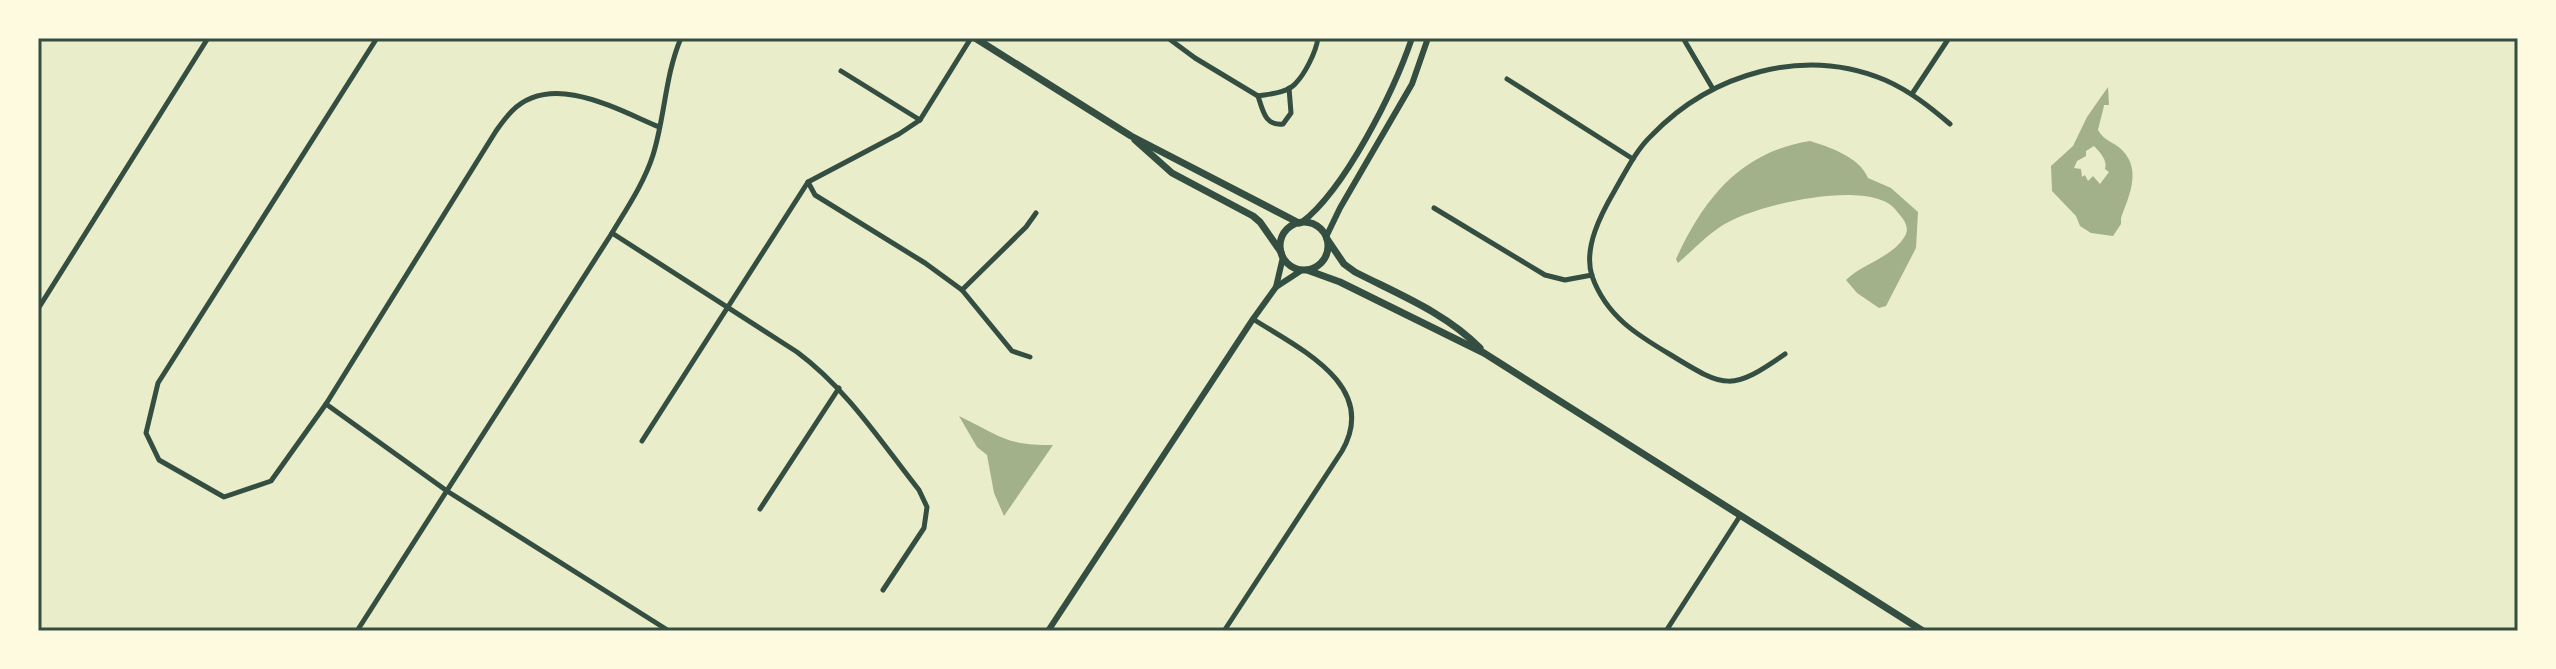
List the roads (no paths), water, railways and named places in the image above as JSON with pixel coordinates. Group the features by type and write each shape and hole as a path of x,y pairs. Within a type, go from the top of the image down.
{"main road":[{"path":"973,38 1131,136 1300,223 1316,226 1344,264 1430,310 1470,338 1484,353"},
{"path":"1131,136 1172,173 1253,216 1293,267 1340,282 1484,353 1923,631"},
{"path":"1282,254 1280,243 1284,234 1300,223"},
{"path":"1305,270 1323,261 1328,248 1326,238"}],"street":[{"path":"38,309 208,38"},
{"path":"377,38 158,383 146,433 159,460 224,497 271,481 326,404 496,131 513,109 552,93 577,94 659,127"},
{"path":"357,631 612,233 644,178 659,127 672,62 681,38"},
{"path":"642,441 725,307 808,182 920,120 973,38"},
{"path":"1168,38 1258,96 1267,120 1275,124 1283,124 1291,113 1292,86 1316,47 1318,38"},
{"path":"1300,223 1320,208 1336,188 1398,78 1412,38"},
{"path":"1326,238 1337,212 1412,84 1428,38"},
{"path":"1683,38 1714,89"},
{"path":"1912,94 1949,38"},
{"path":"1785,354 1746,379 1730,381 1711,377 1620,322 1602,299 1592,275 1592,242 1605,208 1633,159 1649,137 1675,113 1738,77 1777,66 1810,64 1862,72 1912,94 1950,124"},
{"path":"841,71 920,120"},
{"path":"1507,79 1633,159"},
{"path":"1258,96 1292,86"},
{"path":"808,182 815,195 925,263 962,290 1012,351 1030,357"},
{"path":"1434,208 1545,275 1565,280 1592,275"},
{"path":"962,290 1026,227 1036,213"},
{"path":"612,233 823,371 919,490 927,507 924,528 883,590"},
{"path":"1276,287 1282,254"},
{"path":"1048,631 1253,319 1276,287 1305,270"},
{"path":"1224,631 1342,451 1353,423 1350,405 1336,378 1320,363 1253,319"},
{"path":"760,509 839,388"},
{"path":"326,404 447,491 669,631"},
{"path":"1666,631 1740,516"}]}
